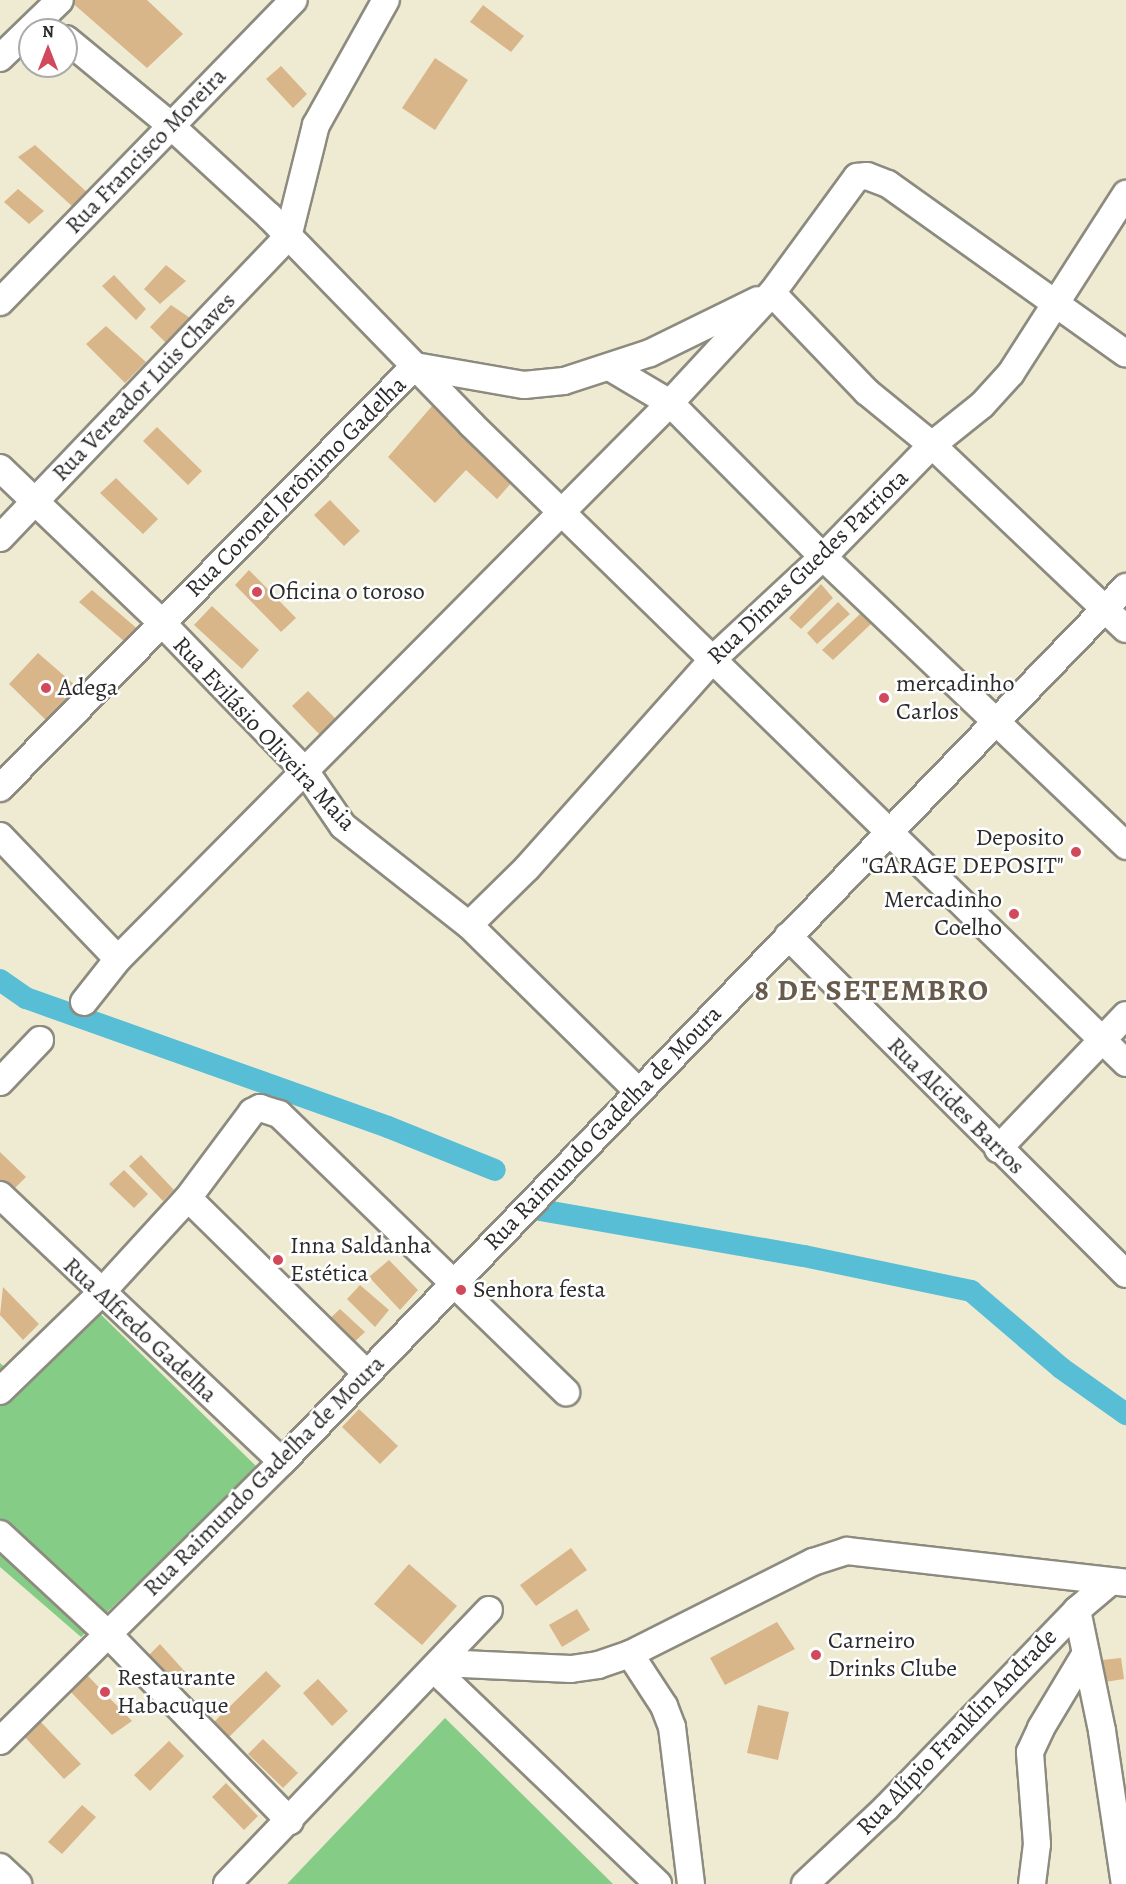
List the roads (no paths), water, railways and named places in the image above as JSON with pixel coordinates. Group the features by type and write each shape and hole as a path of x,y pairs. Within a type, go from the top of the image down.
{"street":[{"path":"51,18 60,0"},
{"name":"Rua Francisco Moreira","path":"0,302 169,124 294,0"},
{"path":"288,237 316,125 386,0"},
{"path":"0,58 18,45"},
{"path":"78,49 169,124 288,237 712,660 891,830 1126,1063"},
{"path":"84,1002 118,959 670,403 772,293 851,181 867,176 888,184 1126,354"},
{"name":"Rua Dimas Guedes Patriota","path":"469,925 527,868 712,660 823,557 932,445 982,405 1000,385 1126,194"},
{"name":"Rua Vereador Luis Chaves","path":"0,538 288,237"},
{"path":"415,366 524,385 564,381 611,368 772,293"},
{"path":"772,293 867,392 932,445 1126,629"},
{"name":"Rua Coronel Jerônimo Gadelha","path":"0,788 415,366"},
{"path":"611,368 670,403 823,557 1126,846"},
{"name":"Rua Evilásio Oliveira Maia","path":"0,468 162,623 306,772 343,826 469,925 638,1091"},
{"name":"Rua Raimundo Gadelha de Moura","path":"0,1741 282,1462 1126,587"},
{"path":"0,836 118,959"},
{"name":"Rua Alcides Barros","path":"788,936 998,1149 1126,1274"},
{"path":"998,1149 1126,1015"},
{"path":"0,1082 40,1040"},
{"path":"0,1391 100,1294 188,1198 252,1112 260,1108 279,1114 566,1392"},
{"name":"Rua Alfredo Gadelha","path":"0,1195 100,1294 282,1462"},
{"path":"188,1198 367,1374"},
{"path":"0,1534 108,1634 290,1821"},
{"path":"438,1667 571,1669 630,1654 813,1562 847,1551 1118,1582"},
{"name":"Rua Alípio Franklin Andrade","path":"805,1884 886,1808 1077,1610 1118,1582"},
{"path":"227,1884 438,1667 489,1610"},
{"path":"1077,1610 1125,1884"},
{"path":"1032,1884 1037,1844 1030,1752 1041,1728 1086,1653"},
{"path":"630,1654 664,1706 672,1727 691,1884"},
{"path":"438,1667 658,1884"},
{"path":"0,1867 18,1884"}],"waterway":[{"path":"0,980 26,998 388,1127 495,1170"},
{"path":"540,1210 804,1256 971,1291 1061,1368 1126,1414"}],"place":[{"name":"Oficina o toroso","path":"257,592"},
{"name":"Adega","path":"46,688"},
{"name":"mercadinho Carlos","path":"884,698"},
{"name":"Deposito \"GARAGE DEPOSIT\"","path":"1076,852"},
{"name":"Mercadinho Coelho","path":"1014,914"},
{"name":"Inna Saldanha Estética","path":"278,1260"},
{"name":"Senhora festa","path":"461,1290"},
{"name":"Carneiro Drinks Clube","path":"816,1655"},
{"name":"Restaurante Habacuque","path":"105,1692"}],"district":[{"name":"8 DE SETEMBRO","path":"872,990"}]}
